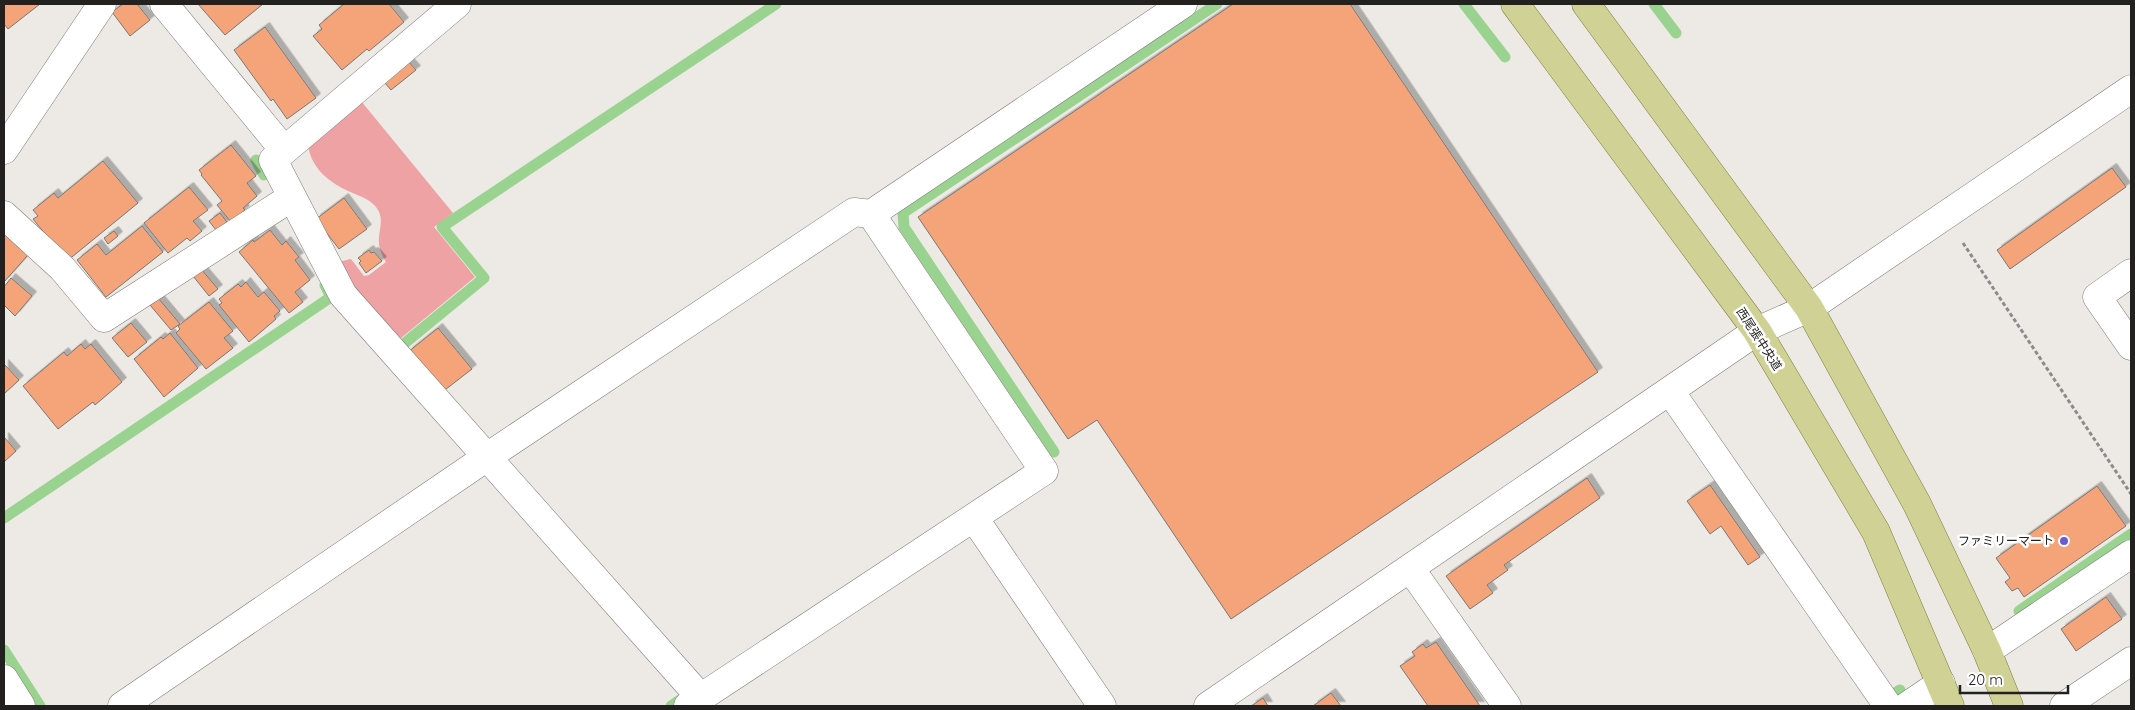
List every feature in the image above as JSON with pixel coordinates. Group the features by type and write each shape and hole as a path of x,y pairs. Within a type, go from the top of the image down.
{"main road":[{"name":"西尾張中央道","path":"1515,4 1756,331 1876,532 1946,695"},
{"path":"1586,4 1809,308 1917,504 1987,651 2009,706"}],"street":[{"path":"4,150 102,4"},
{"path":"164,4 284,150"},
{"path":"458,4 273,160 343,294 702,701 1044,471 871,214"},
{"path":"122,706 487,457 854,212 871,214 1183,4"},
{"path":"1208,706 1756,331 1809,308 2131,89"},
{"path":"4,215 62,268 104,318 292,197"},
{"path":"2131,273 2097,297 2131,346"},
{"path":"1670,391 1888,706"},
{"path":"974,518 1102,706"},
{"path":"1987,651 2131,554"},
{"path":"1410,568 1507,706"},
{"path":"2064,706 2131,661"},
{"path":"4,679 21,706"},
{"path":"1907,706 1946,695"}],"path":[{"path":"1944,216 2131,494"}],"shaded area":[{"path":"361,101 453,213 434,227 475,277 395,343 340,275 338,262 351,259 364,276 369,275 386,262 379,244 380,215 370,201 339,186 326,177 316,166 309,152 308,144"}],"building":[{"path":"4,4 40,4 8,29 4,24"},
{"path":"123,4 137,4 150,20 130,36 112,12"},
{"path":"198,4 263,4 225,35"},
{"path":"344,4 389,4 404,22 369,51 367,49 342,70 313,36 322,29 319,25"},
{"path":"1233,4 1350,4 1598,372 1231,619 1097,420 1068,439 918,217"},
{"path":"265,27 316,98 287,119 273,99 271,101 234,50"},
{"path":"408,61 416,70 391,90 384,82"},
{"path":"231,145 256,176 247,183 257,196 231,222 217,205 222,201 199,170"},
{"path":"103,161 138,203 67,261 33,219 38,216 33,210 54,193 58,198"},
{"path":"2112,168 2126,187 2010,269 1997,250"},
{"path":"189,187 208,210 193,221 202,231 190,241 187,238 168,253 144,223"},
{"path":"344,198 367,229 339,249 316,219"},
{"path":"220,213 227,222 216,230 209,221"},
{"path":"142,226 163,252 106,297 77,260 97,244 106,255"},
{"path":"270,230 282,245 286,241 299,257 295,260 310,280 295,292 303,302 289,313 239,252 253,240 254,242"},
{"path":"114,231 118,236 108,244 104,238"},
{"path":"4,234 28,255 4,282"},
{"path":"369,250 371,253 374,252 382,261 366,273 358,258"},
{"path":"201,269 218,289 209,296 193,276"},
{"path":"11,278 32,296 15,316 4,305 4,287"},
{"path":"246,282 258,297 264,292 280,311 274,316 276,319 249,342 219,305 222,303 219,299 238,284 241,287"},
{"path":"159,299 180,324 171,330 150,305"},
{"path":"209,302 233,331 224,338 233,348 206,369 176,333 180,329 178,326"},
{"path":"131,323 147,342 128,357 112,338"},
{"path":"438,328 472,369 441,393 408,352"},
{"path":"170,333 198,368 164,397 134,359 161,337 163,339"},
{"path":"81,344 85,349 91,344 122,382 95,405 93,402 58,429 23,386 64,352 67,356"},
{"path":"4,364 19,380 4,394"},
{"path":"4,437 16,451 4,462"},
{"path":"1587,478 1600,498 1504,565 1508,570 1487,585 1493,593 1470,609 1446,576"},
{"path":"1710,485 1760,557 1748,565 1721,526 1710,534 1687,501"},
{"path":"2097,486 2126,526 2024,597 2018,588 2012,591 2005,582 2010,578 1996,558"},
{"path":"2106,597 2122,619 2076,651 2061,629"},
{"path":"1436,642 1480,706 1428,706 1400,666 1415,656 1412,652 1423,644 1426,648"},
{"path":"1331,693 1341,706 1313,706"},
{"path":"1263,698 1268,706 1251,706"}],"waterway":[{"path":"400,347 484,278 442,227 776,4"},
{"path":"1054,452 904,227 903,213 1217,4"},
{"path":"1464,4 1505,57"},
{"path":"1654,4 1676,33"},
{"path":"256,160 264,175"},
{"path":"4,518 331,297 325,285"},
{"path":"2019,611 2131,534"},
{"path":"4,650 40,706"},
{"path":"1892,695 1900,690"},
{"path":"671,706 686,696"}],"place":[{"name":"ファミリーマート","path":"2064,541"}]}
